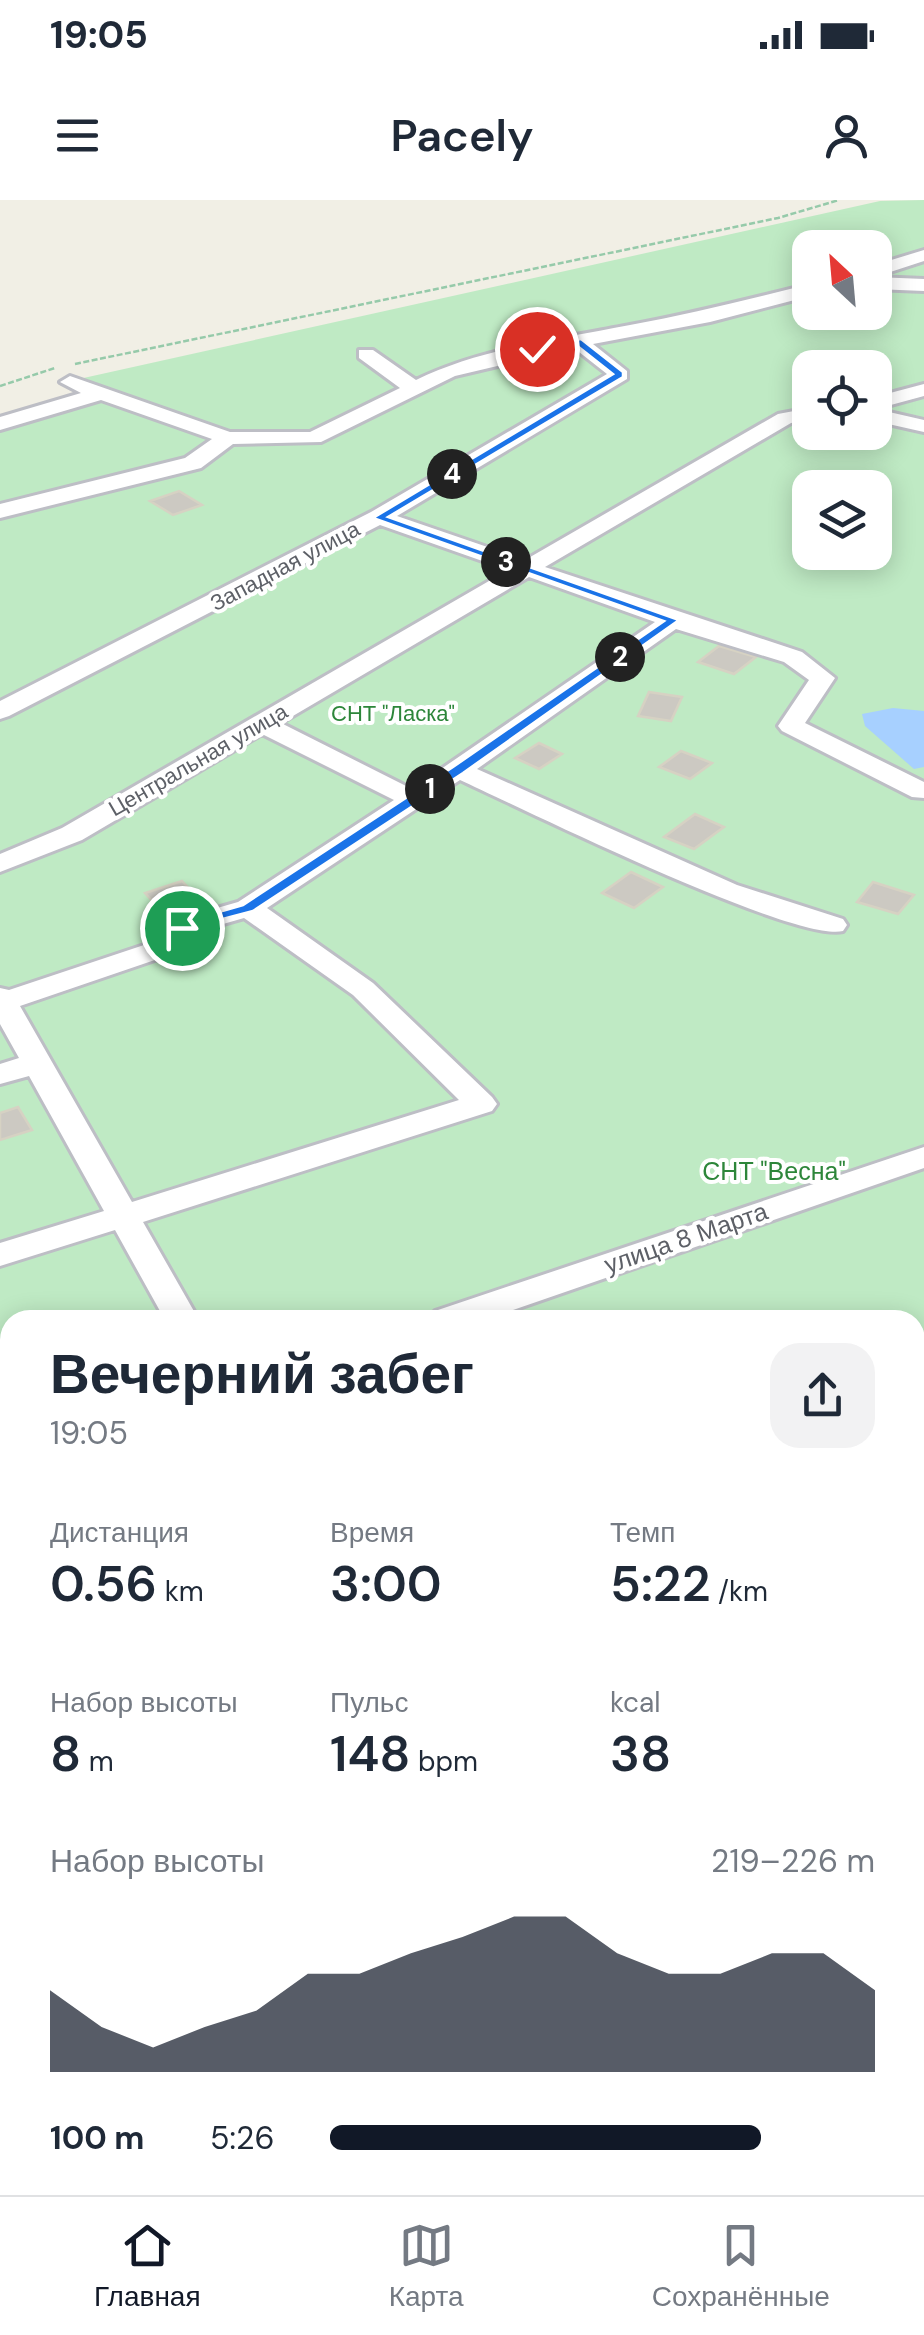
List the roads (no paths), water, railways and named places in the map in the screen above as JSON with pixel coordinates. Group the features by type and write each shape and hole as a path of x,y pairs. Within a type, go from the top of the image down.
{"street":[{"path":"892,265 924,255"},
{"path":"892,284 924,285"},
{"path":"70,382 228,438 314,438 448,372 792,295"},
{"name":"Западная улица","path":"0,712 379,518 620,374 577,341"},
{"path":"366,354 412,387"},
{"path":"892,398 924,390"},
{"path":"0,424 101,393"},
{"name":"Центральная улица","path":"0,864 72,834 792,417"},
{"path":"892,419 924,426"},
{"path":"0,511 193,463 228,438"},
{"path":"379,518 793,657 823,678 791,726 921,791"},
{"path":"176,1310 2,999 248,908 414,800 674,620"},
{"path":"261,723 414,800"},
{"path":"458,770 727,891 833,925"},
{"path":"0,1254 481,1104 362,989 248,908"},
{"path":"0,1074 38,1063"},
{"name":"улица 8 Марта","path":"477,1310 924,1157"}],"water":[{"path":"893,708 924,711 924,767 914,769 865,726 862,714"}],"park label":[{"name":"СНТ \"Ласка\"","path":"393,713"},
{"name":"СНТ \"Весна\"","path":"774,1171"}]}
